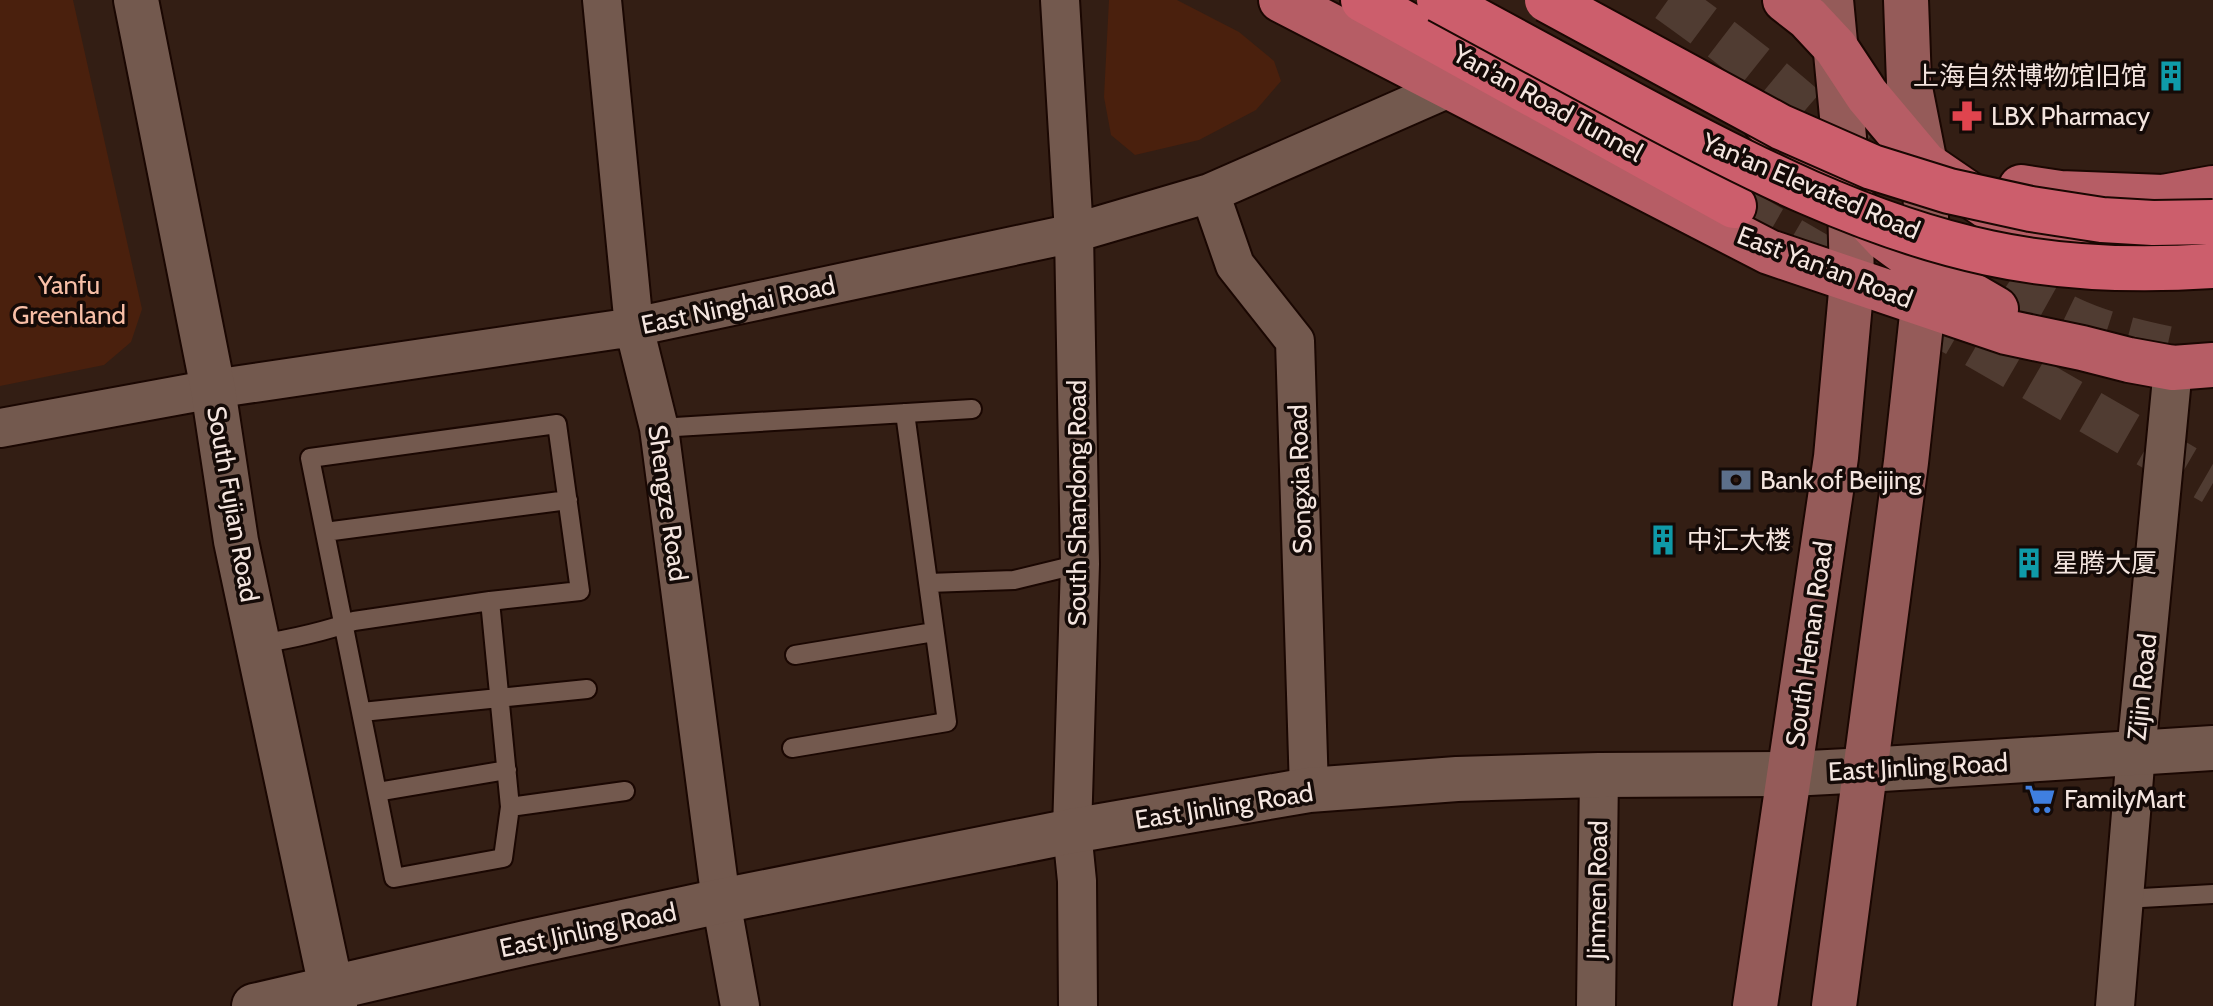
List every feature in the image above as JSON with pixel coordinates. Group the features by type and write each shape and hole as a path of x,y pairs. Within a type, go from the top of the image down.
{"highway":[{"name":"Yan'an Road Tunnel","path":"1363,0 1734,206"},
{"name":"Yan'an Elevated Road","path":"1439,0 1732,158 1892,226 1989,253 2077,267 2154,270 2213,266"},
{"name":"Yan'an Elevated Road","path":"1547,0 1781,127 1872,167 1949,191 2031,209 2102,220 2213,222"}],"main road":[{"name":"East Yan'an Road","path":"1281,0 1769,252 1852,281 1926,287 2082,348 2129,360 2200,370"},
{"name":"East Yan'an Road","path":"1574,0 1744,103 1850,201 1926,287"},
{"path":"1785,0 1808,18 1836,48 1867,95 1925,164 1998,214 2059,240 2127,255 2192,256 2213,249"},
{"name":"South Henan Road","path":"1755,1006 1836,457 1852,281 1850,201 1831,0"},
{"path":"1834,1006 1867,770 1926,287 1925,164 1909,83 1906,0"},
{"path":"1925,164 1987,183 2060,193 2163,197 2213,188"}],"street":[{"name":"South Fujian Road","path":"136,0 213,389 236,541 333,997"},
{"name":"Shengze Road","path":"602,0 634,327 659,428 721,901 740,1006"},
{"name":"South Shandong Road","path":"1060,0 1074,233 1080,564 1072,831 1077,881 1078,1006"},
{"name":"East Ninghai Road","path":"0,428 213,389 634,327 1074,233 1210,193 1451,87"},
{"name":"Songxia Road","path":"1210,193 1235,265 1295,341 1309,790"},
{"name":"Zijin Road","path":"2115,1006 2136,753 2200,370"},
{"name":"East Jinling Road","path":"254,1006 333,997 721,901 1072,831 1309,790 1457,779 1790,774 2213,748"},
{"name":"Jinmen Road","path":"1596,1006 1599,775"}],"lane":[{"path":"659,428 972,409"},
{"path":"792,748 947,722 905,413"},
{"path":"259,644 317,634 343,625 354,621 490,601 580,591 557,424 310,458 343,625 362,712 394,878 503,858 510,807 490,601"},
{"path":"325,532 568,500"},
{"path":"928,583 1014,580 1080,564"},
{"path":"795,655 934,632"},
{"path":"362,712 587,689"},
{"path":"377,792 507,770"},
{"path":"510,807 625,791"},
{"path":"2124,899 2213,894"}],"green space":[{"name":"Yanfu Greenland","path":"0,0 73,0 142,309 131,342 104,365 0,386"},
{"path":"1109,0 1177,0 1239,32 1274,61 1281,81 1256,110 1199,140 1135,155 1111,135 1104,97"}],"tunnel":[{"path":"1668,0 1768,76 1863,160"},
{"path":"1734,206 1832,263"},
{"path":"1956,243 2011,285 2082,324 2167,348"},
{"path":"1919,313 2213,483"}],"place":[{"name":"上海自然博物馆旧馆","path":"2171,76"},
{"name":"LBX Pharmacy","path":"1967,116"},
{"name":"Bank of Beijing","path":"1736,480"},
{"name":"中汇大楼","path":"1663,540"},
{"name":"星腾大厦","path":"2029,563"},
{"name":"FamilyMart","path":"2040,799"}]}
